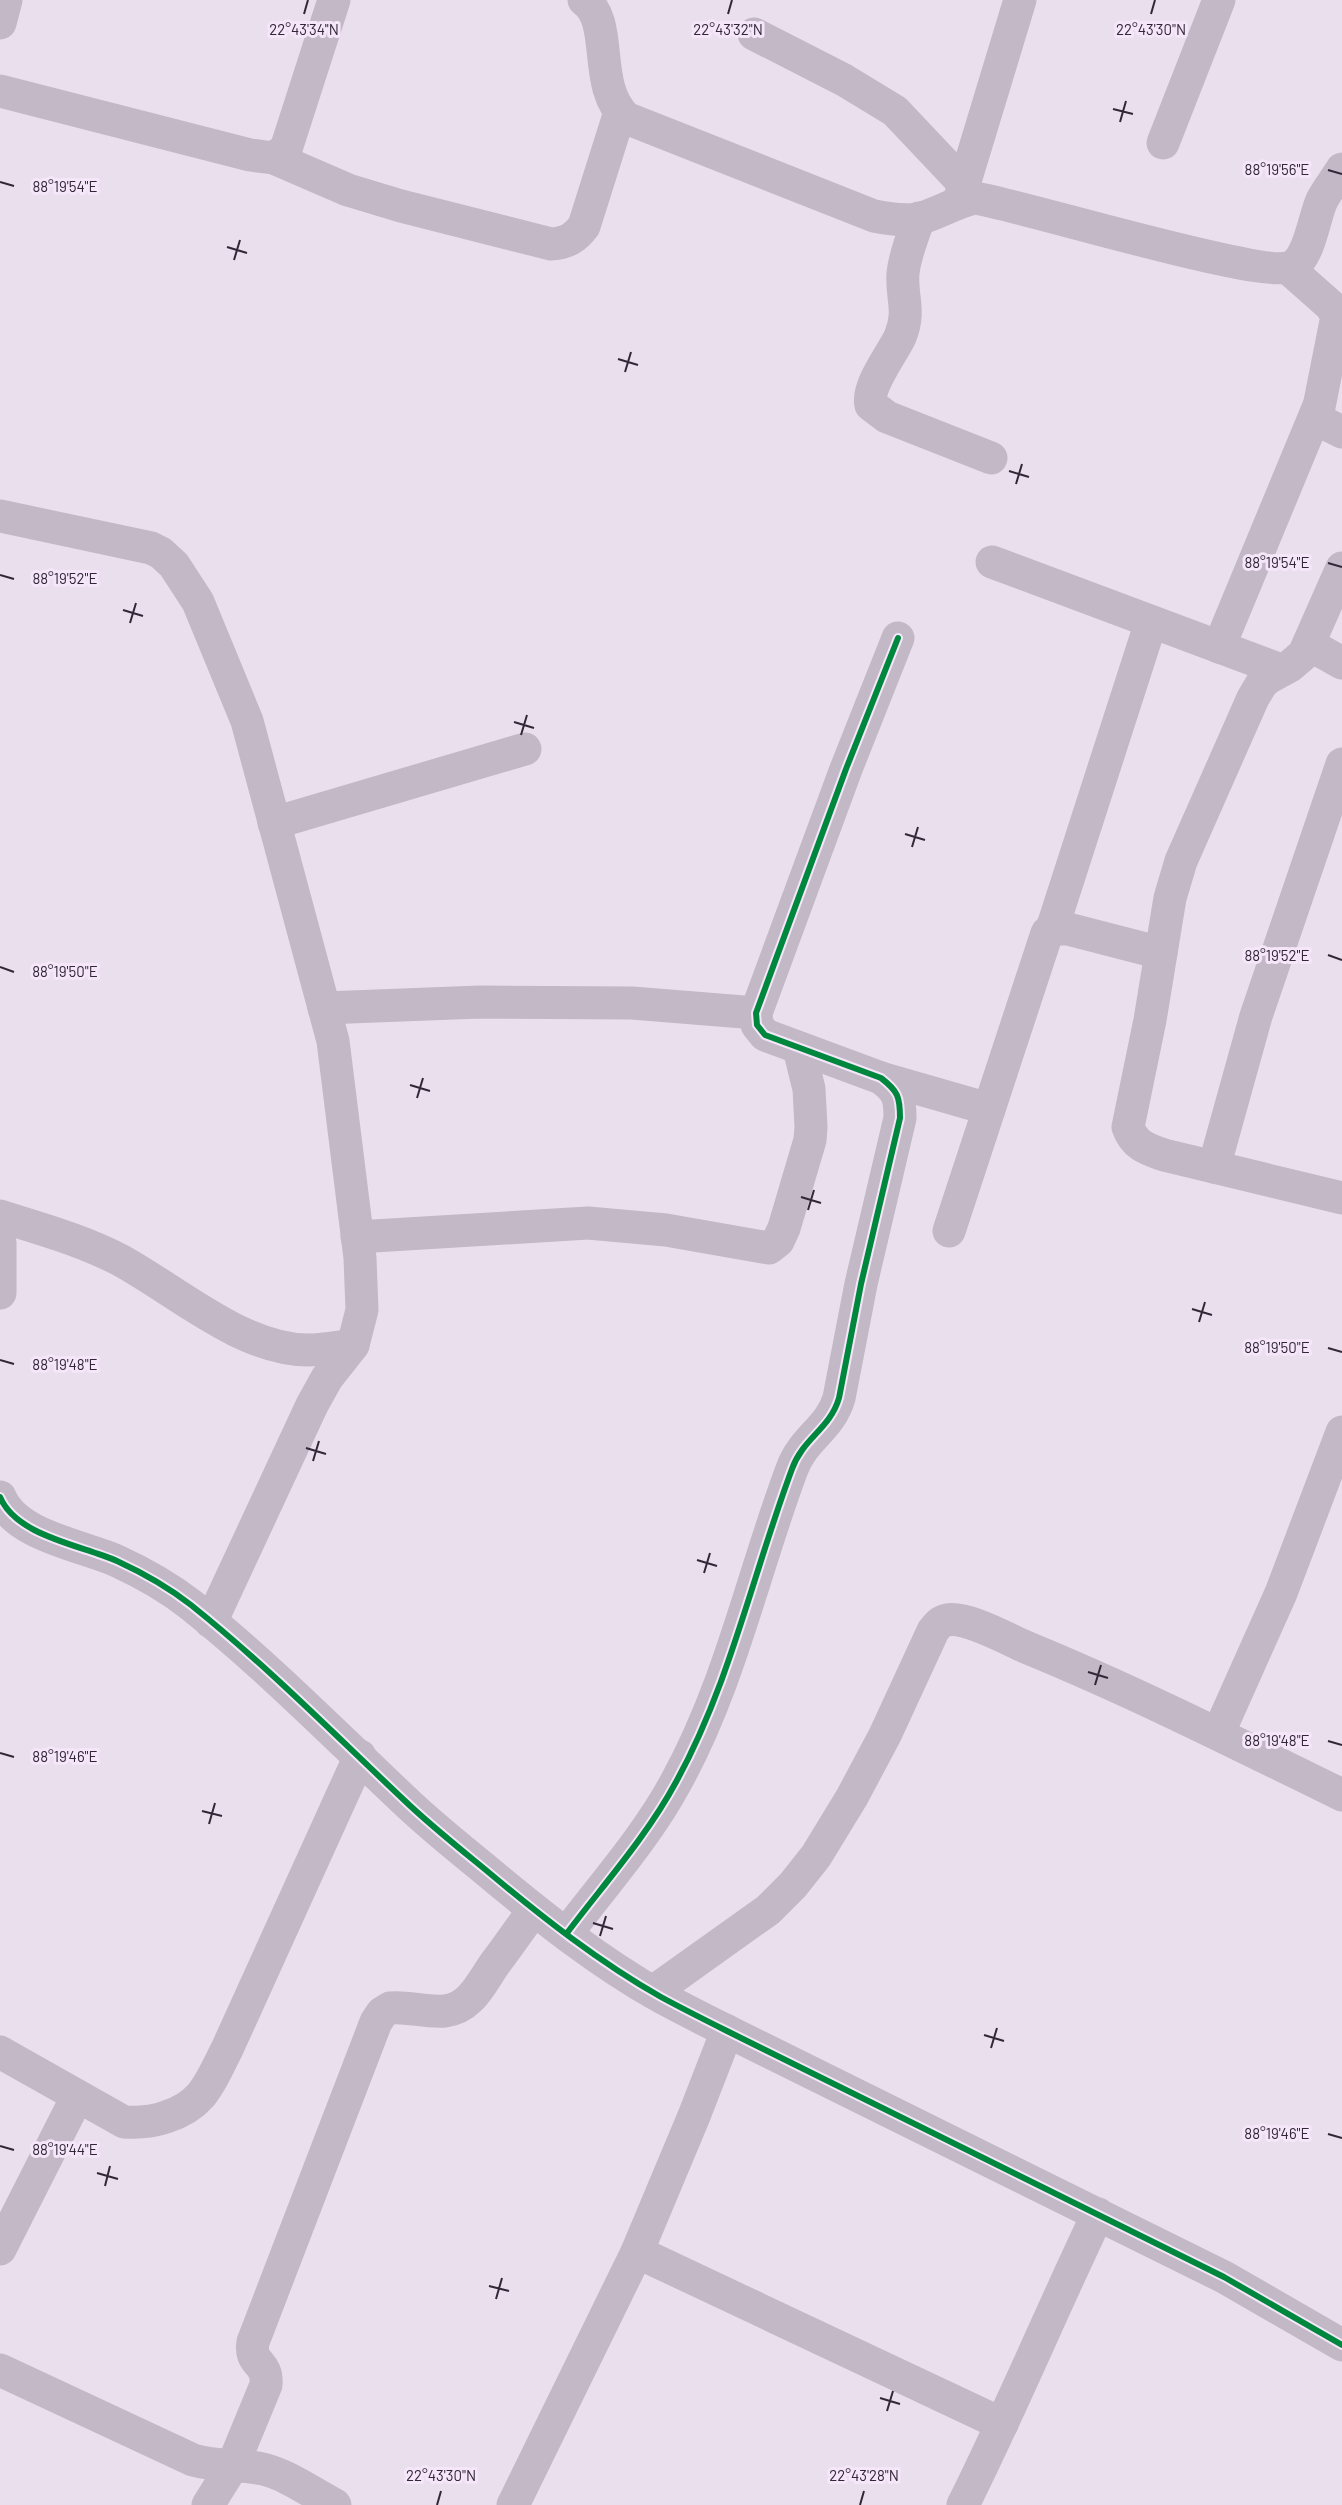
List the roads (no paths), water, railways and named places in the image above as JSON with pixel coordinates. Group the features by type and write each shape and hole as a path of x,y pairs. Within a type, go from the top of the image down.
{"street":[{"path":"0,23 6,0"},
{"path":"274,158 286,149 334,0"},
{"path":"597,5 607,87 613,102 627,118 874,216 898,220 919,218 961,192 1020,0"},
{"path":"1163,143 1219,0"},
{"path":"754,33 844,80 894,111 961,192 975,198 1216,258 1262,268 1288,268 1294,265 1300,259 1310,239 1322,200 1342,170"},
{"path":"0,91 250,154 274,158 348,190 401,206 551,244 564,243 576,237 584,226 620,112"},
{"path":"919,218 903,271 907,310 900,336 871,393 871,405 888,417 991,458"},
{"path":"1219,647 1318,408 1337,316 1331,306 1288,268"},
{"path":"1318,408 1322,422 1342,432"},
{"path":"0,516 133,543 161,553 174,565 198,602 247,721 333,1041 357,1237 362,1311 353,1345 327,1378 312,1405 212,1622"},
{"path":"992,562 1281,670"},
{"path":"1338,588 1310,645 1297,661 1262,683 1253,698 1182,861 1170,898 1150,1020 1128,1127 1131,1137 1145,1148 1342,1198"},
{"path":"949,1232 1043,942 1052,929 1151,622"},
{"path":"898,638 846,769 756,1013 757,1025 765,1035 881,1078 989,1109"},
{"path":"1310,645 1342,663"},
{"path":"274,822 525,749"},
{"path":"1214,1167 1256,1016 1342,764"},
{"path":"1052,929 1079,932 1161,953"},
{"path":"324,1008 480,1002 632,1003 756,1013"},
{"path":"357,1237 588,1223 666,1230 769,1248 778,1241 784,1228 810,1140 809,1089 799,1048"},
{"path":"567,1933 655,1817 676,1782 712,1704 792,1467 802,1447 834,1414 900,1118 900,1102 895,1089 881,1078"},
{"path":"0,1216 59,1234 119,1260 212,1316 270,1344 308,1350 353,1345"},
{"path":"0,1243 0,1293"},
{"path":"1218,1734 1281,1593 1342,1432"},
{"path":"2,1508 16,1520 34,1530 115,1561 157,1582 212,1622 360,1756 404,1800 534,1910 605,1962 653,1992 727,2031 1224,2277 1342,2345"},
{"path":"653,1992 768,1910 793,1885 816,1856 852,1797 885,1735 933,1631 946,1620 966,1623 989,1631 1121,1687 1342,1795"},
{"path":"0,2052 124,2122 156,2121 194,2105 209,2085 227,2049 360,1756"},
{"path":"208,2505 233,2465 266,2385 267,2375 264,2367 255,2360 251,2352 253,2342 376,2022 382,2013 390,2008 446,2011 457,2008 468,2001 482,1985 534,1910"},
{"path":"513,2505 637,2253 727,2031"},
{"path":"0,2248 77,2097"},
{"path":"963,2505 1098,2214"},
{"path":"637,2253 1002,2424"},
{"path":"0,2370 194,2460 211,2465 233,2465 267,2470 335,2505"}]}
